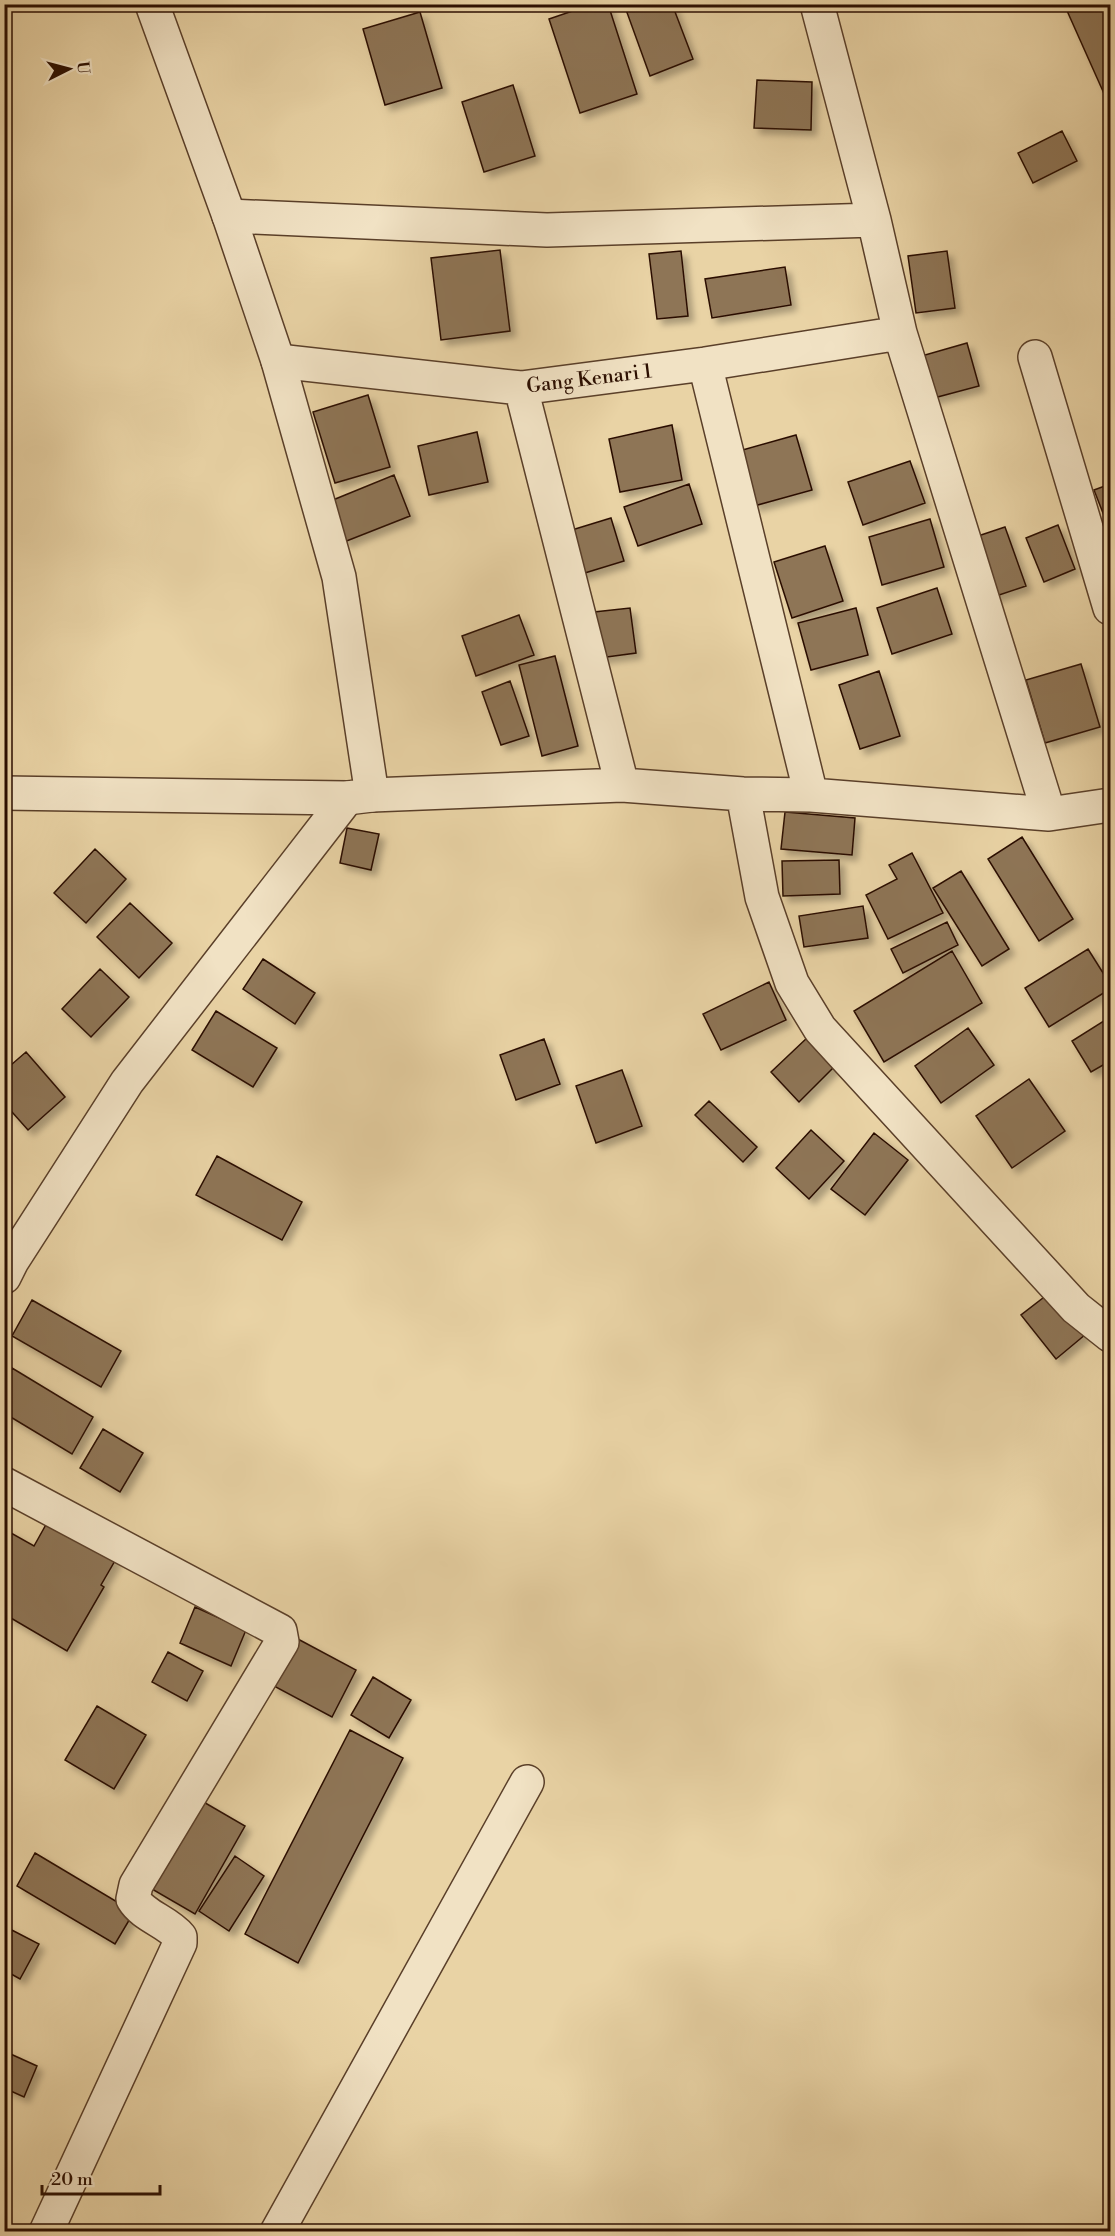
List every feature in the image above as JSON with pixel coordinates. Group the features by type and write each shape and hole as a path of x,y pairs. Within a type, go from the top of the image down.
{"street":[{"path":"4,1277 127,1082 360,796 339,577 278,361 229,216 152,4"},
{"path":"817,4 874,220 900,333 1049,814"},
{"path":"229,216 547,230 874,220"},
{"name":"Gang Kenari 1","path":"278,361 521,388 705,364 900,333"},
{"path":"1035,357 1110,608"},
{"path":"705,364 811,795"},
{"path":"521,388 622,785"},
{"path":"4,794 360,796 622,785 743,794 811,795 1049,814 1106,813"},
{"path":"743,794 762,897 792,983 820,1029 1077,1308 1110,1335"},
{"path":"4,1484 280,1632 282,1637 282,1642 136,1885 133,1899 139,1908 175,1930 180,1936 180,1943 46,2232"},
{"path":"277,2232 527,1782"}],"building":[{"path":"593,4 608,4 637,94 580,113 549,19"},
{"path":"632,4 672,4 693,59 650,76 625,7"},
{"path":"1064,4 1110,4 1110,107"},
{"path":"420,12 442,88 385,105 363,29"},
{"path":"757,80 812,82 811,130 754,128"},
{"path":"513,85 535,156 484,172 462,102"},
{"path":"1062,131 1077,161 1033,183 1018,153"},
{"path":"500,250 510,331 441,340 431,258"},
{"path":"681,251 688,316 657,319 649,254"},
{"path":"947,251 955,308 916,313 908,256"},
{"path":"785,267 791,305 712,318 705,279"},
{"path":"967,343 979,386 930,399 918,357"},
{"path":"368,395 390,467 335,483 313,412"},
{"path":"672,425 682,480 620,492 609,439"},
{"path":"477,432 488,482 429,495 418,446"},
{"path":"796,435 812,490 754,506 739,451"},
{"path":"910,461 925,503 863,525 848,482"},
{"path":"394,475 410,516 344,542 328,502"},
{"path":"689,484 702,524 638,546 624,507"},
{"path":"1110,484 1110,531 1094,490"},
{"path":"611,518 624,561 575,576 562,533"},
{"path":"930,519 944,567 882,585 869,537"},
{"path":"1058,525 1075,569 1044,582 1026,538"},
{"path":"1005,527 1026,586 987,599 966,540"},
{"path":"825,546 843,601 792,618 774,562"},
{"path":"937,588 952,634 892,654 877,608"},
{"path":"630,608 636,653 592,659 585,613"},
{"path":"856,608 868,655 811,670 798,623"},
{"path":"519,615 534,655 476,676 462,636"},
{"path":"555,656 578,746 542,756 519,665"},
{"path":"1081,664 1100,727 1045,743 1026,680"},
{"path":"879,671 900,736 860,749 839,685"},
{"path":"510,681 529,736 501,745 482,692"},
{"path":"785,812 855,818 852,855 781,849"},
{"path":"347,828 379,834 371,870 340,863"},
{"path":"1022,837 1073,919 1039,941 988,859"},
{"path":"95,849 126,879 86,923 54,893"},
{"path":"912,853 943,913 888,939 866,895 897,879 889,865"},
{"path":"839,860 840,894 783,896 782,861"},
{"path":"961,871 1009,949 982,966 933,888"},
{"path":"130,903 172,943 139,978 97,937"},
{"path":"863,906 868,938 804,947 799,916"},
{"path":"947,922 958,945 903,973 891,949"},
{"path":"1088,949 1110,984 1110,989 1049,1027 1025,988"},
{"path":"952,951 982,1003 884,1062 854,1011"},
{"path":"263,959 315,993 295,1024 243,989"},
{"path":"100,969 129,997 91,1037 62,1009"},
{"path":"769,982 786,1020 721,1050 703,1014"},
{"path":"216,1011 277,1048 253,1087 192,1050"},
{"path":"1110,1017 1110,1061 1091,1072 1072,1041"},
{"path":"968,1028 994,1065 941,1103 915,1066"},
{"path":"809,1036 836,1065 799,1102 771,1072"},
{"path":"544,1039 560,1084 516,1100 500,1055"},
{"path":"26,1052 65,1097 28,1130 4,1103 4,1071"},
{"path":"622,1070 642,1126 596,1143 576,1086"},
{"path":"1029,1079 1065,1131 1012,1168 976,1116"},
{"path":"709,1101 757,1147 743,1162 695,1115"},
{"path":"811,1130 844,1161 809,1199 776,1168"},
{"path":"874,1133 908,1160 865,1215 831,1189"},
{"path":"217,1156 302,1202 282,1240 196,1195"},
{"path":"1052,1291 1086,1334 1056,1359 1021,1315"},
{"path":"32,1300 121,1351 101,1387 12,1336"},
{"path":"12,1368 93,1417 72,1454 4,1413 4,1381"},
{"path":"103,1429 143,1453 120,1492 80,1468"},
{"path":"48,1521 116,1559 101,1585 104,1587 67,1651 4,1614 4,1529 34,1546"},
{"path":"195,1607 246,1630 231,1666 180,1643"},
{"path":"296,1638 356,1670 332,1717 272,1685"},
{"path":"168,1652 203,1671 187,1701 152,1682"},
{"path":"373,1677 411,1700 389,1738 351,1715"},
{"path":"97,1706 146,1735 114,1789 65,1760"},
{"path":"350,1730 403,1758 298,1963 245,1934"},
{"path":"195,1797 245,1826 195,1914 145,1885"},
{"path":"35,1853 134,1912 115,1944 17,1886"},
{"path":"235,1856 264,1876 229,1931 199,1911"},
{"path":"4,1926 39,1944 20,1979 4,1970"},
{"path":"4,2051 37,2066 24,2097 4,2088"}]}
